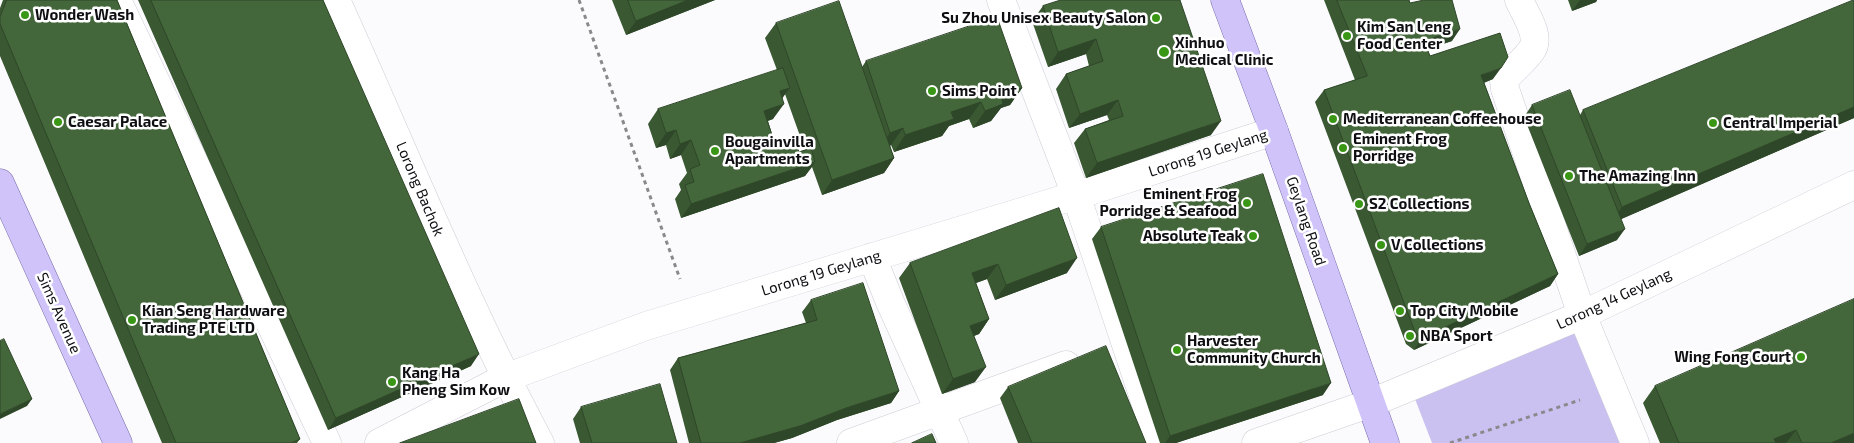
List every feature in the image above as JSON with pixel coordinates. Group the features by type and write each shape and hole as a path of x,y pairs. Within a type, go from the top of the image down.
{"main road":[{"name":"Geylang Road","path":"1225,0 1274,131 1385,443"},
{"name":"Sims Avenue","path":"0,183 118,443"}],"street":[{"path":"117,0 327,443"},
{"name":"Lorong Bachok","path":"336,0 472,310 505,378 540,443"},
{"path":"1001,0 1076,195 1106,350 1159,443"},
{"path":"1519,0 1534,32 1536,41 1533,50 1504,80 1505,89 1582,315 1635,443"},
{"name":"Lorong 19 Geylang","path":"380,443 505,378 646,326 1076,195 1274,131"},
{"name":"Lorong 14 Geylang","path":"1256,443 1371,403 1582,315 1854,185"},
{"path":"872,257 890,302 954,443"},
{"path":"851,443 1106,350"}],"path":[{"path":"579,0 692,312"},
{"path":"1450,443 1613,390"}],"shaded area":[{"path":"1582,315 1636,443 1432,443 1410,386"}],"building":[{"path":"7,0 117,0 300,439 291,443 176,443 0,24 0,17"},
{"path":"151,0 323,0 479,354 336,418"},
{"path":"628,0 688,0 636,21"},
{"path":"1061,0 1180,0 1221,121 1097,163 1085,129 1123,116 1118,100 1080,114 1066,74 1103,61 1096,39 1058,52 1043,6"},
{"path":"1337,0 1409,0 1410,3 1424,0 1452,0 1460,29 1424,41 1430,56 1500,33 1508,57 1501,68 1481,75 1558,274 1422,338 1415,332 1324,90 1367,76"},
{"name":"Central Imperial","path":"1854,0 1854,107 1622,207 1583,110"},
{"path":"839,1 894,158 832,180 776,23"},
{"name":"Sims Point","path":"997,17 1022,88 1001,95 1003,104 985,111 981,102 951,112 954,119 905,135 903,128 890,133 866,61"},
{"name":"Bougainvilla Apartments","path":"783,68 790,88 780,91 784,104 764,111 776,147 795,140 799,152 811,148 815,162 691,204 685,185 694,182 690,169 700,165 691,140 680,144 676,130 666,133 658,109"},
{"name":"The Amazing Inn","path":"1570,90 1625,229 1587,244 1532,105"},
{"path":"1263,174 1331,383 1170,436 1101,227"},
{"path":"1059,208 1077,258 1006,285 998,264 972,273 989,319 970,326 986,367 953,379 910,263"},
{"path":"863,283 899,391 846,408 800,426 740,443 701,443 678,358 817,320 811,300"},
{"name":"Wing Fong Court","path":"1854,299 1854,433 1831,443 1802,443 1796,430 1774,439 1776,443 1679,443 1655,386"},
{"path":"4,339 32,399 0,414 0,341"},
{"path":"1106,346 1146,443 1032,443 1008,387"},
{"path":"660,384 677,443 592,443 581,407"},
{"path":"519,399 536,443 400,443"},
{"path":"932,434 936,443 912,443"}],"place":[{"name":"Wonder Wash","path":"25,15"},
{"name":"Su Zhou Unisex Beauty Salon","path":"1156,18"},
{"name":"Kim San Leng Food Center","path":"1347,36"},
{"name":"Xinhuo Medical Clinic","path":"1164,52"},
{"name":"Sims Point","path":"932,91"},
{"name":"Mediterranean Coffeehouse","path":"1333,119"},
{"name":"Caesar Palace","path":"58,122"},
{"name":"Central Imperial","path":"1713,123"},
{"name":"Eminent Frog Porridge","path":"1343,148"},
{"name":"Bougainvilla Apartments","path":"715,151"},
{"name":"The Amazing Inn","path":"1569,176"},
{"name":"Eminent Frog Porridge & Seafood","path":"1247,203"},
{"name":"S2 Collections","path":"1359,204"},
{"name":"Absolute Teak","path":"1253,236"},
{"name":"V Collections","path":"1381,245"},
{"name":"Top City Mobile","path":"1400,311"},
{"name":"Kian Seng Hardware Trading PTE LTD","path":"132,320"},
{"name":"NBA Sport","path":"1410,336"},
{"name":"Harvester Community Church","path":"1177,350"},
{"name":"Wing Fong Court","path":"1801,357"},
{"name":"Kang Ha Pheng Sim Kow","path":"392,382"}]}
